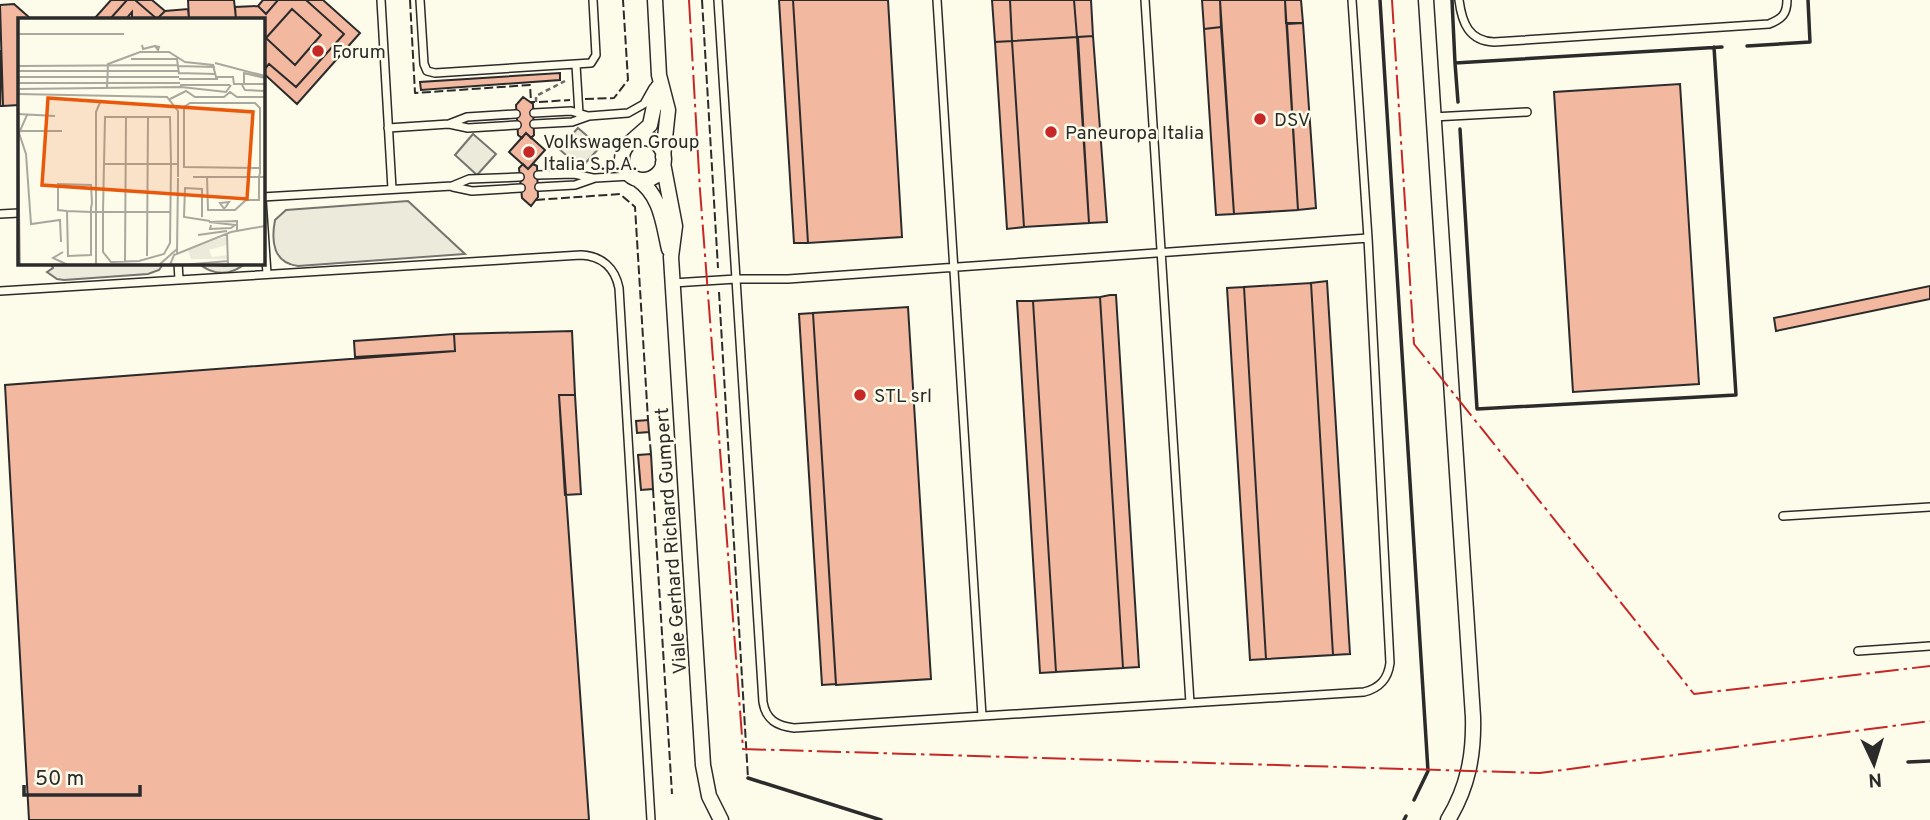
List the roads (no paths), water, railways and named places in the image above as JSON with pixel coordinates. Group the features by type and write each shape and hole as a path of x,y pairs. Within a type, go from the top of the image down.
{"street":[{"name":"Viale Gerhard Richard Gumpert","path":"633,141 650,125 655,109 659,75 655,0"},
{"path":"1426,0 1474,741 1468,775 1459,803 1448,820"},
{"name":"Viale Gerhard Richard Gumpert","path":"659,75 667,110 663,160 675,226 671,257"},
{"path":"640,138 653,141 662,150 663,160 661,169 650,178 634,178 625,171 622,158 624,150 640,138"},
{"name":"Viale Gerhard Richard Gumpert","path":"634,178 650,190 657,201 671,257 703,765 709,796 721,820"}],"lane":[{"path":"381,0 392,189"},
{"path":"420,0 424,64 431,73 591,63 596,58 593,0"},
{"path":"718,0 763,702 767,715 777,724 794,728 1364,692 1378,687 1388,676 1390,663 1368,238 1352,0"},
{"path":"937,0 982,716"},
{"path":"1145,0 1190,703"},
{"path":"1459,0 1466,28 1478,39 1494,42 1769,24 1783,16 1787,9 1787,0"},
{"path":"576,65 579,114"},
{"path":"534,124 572,122 589,116 628,113 639,108 648,99 659,75"},
{"path":"535,109 571,111 589,116"},
{"path":"1433,117 1527,112"},
{"path":"449,124 467,117 516,114"},
{"path":"388,128 449,124 468,128 517,125"},
{"path":"538,175 574,174 595,178 634,178"},
{"path":"453,187 470,179 520,177"},
{"path":"539,187 575,185 595,178"},
{"path":"264,198 392,189 453,187 472,191 521,188"},
{"path":"0,214 18,212"},
{"path":"264,228 267,274"},
{"path":"673,283 788,279 1368,238"},
{"path":"0,291 581,255 596,257 611,268 619,288 651,820"},
{"path":"178,264 179,280"},
{"path":"1783,516 1930,507"},
{"path":"1858,651 1930,646"}],"place":[{"name":"Forum","path":"318,51"},
{"name":"DSV","path":"1260,119"},
{"name":"Paneuropa Italia","path":"1051,132"},
{"name":"Volkswagen Group Italia S.p.A.","path":"529,152"},
{"name":"STL srl","path":"860,395"}]}
